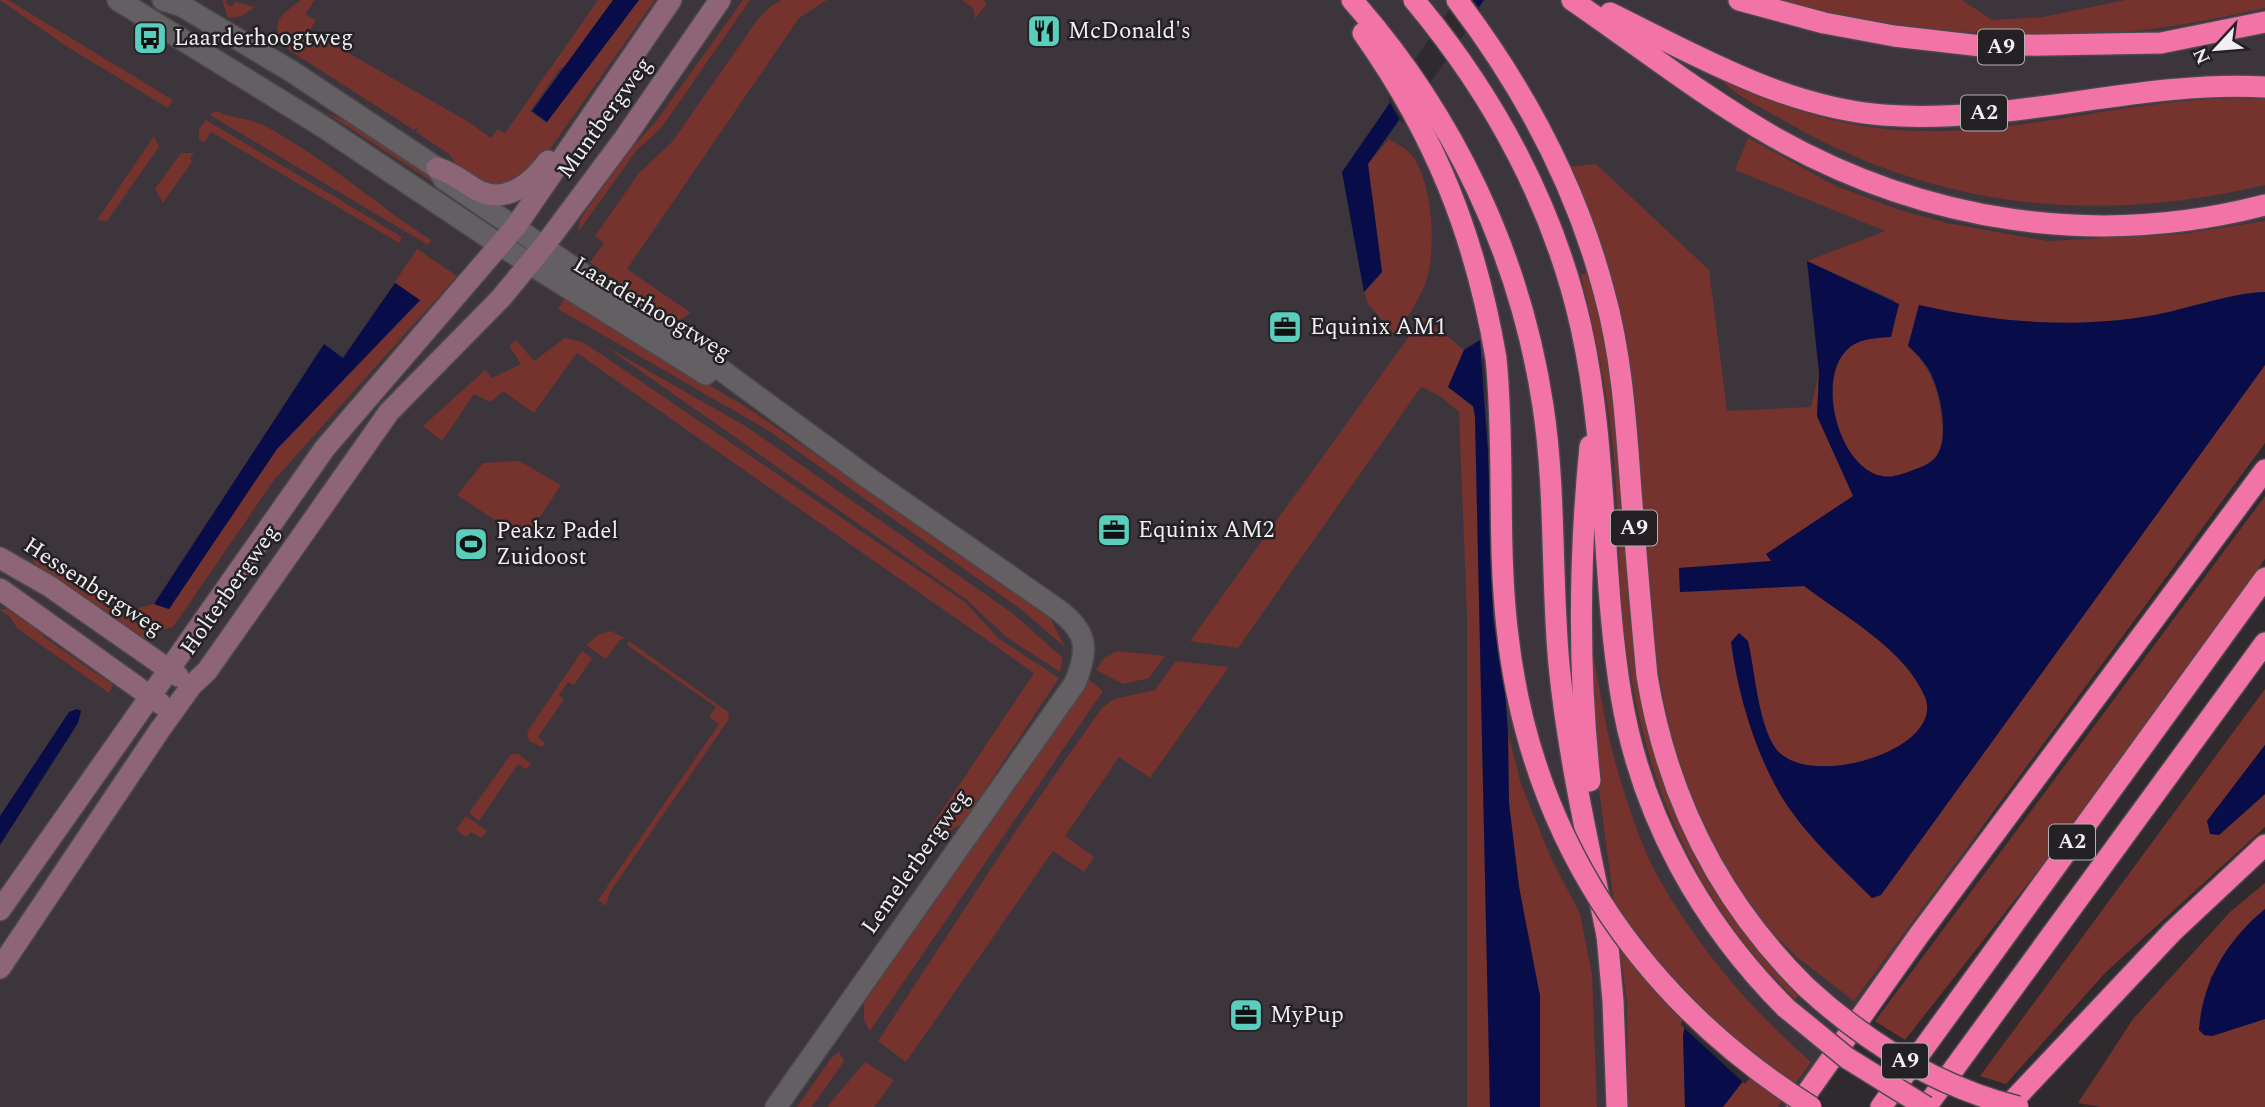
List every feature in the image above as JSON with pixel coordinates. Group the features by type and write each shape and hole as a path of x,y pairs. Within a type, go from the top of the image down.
{"highway":[{"name":"A9","path":"1340,0 1443,124 1464,160 1503,250 1531,343 1547,443 1563,697 1607,936"},
{"name":"A9","path":"1352,0 1396,65 1455,197 1473,252 1496,358 1503,452 1507,626 1518,700 1546,794 1595,895 1650,971 1720,1042 1766,1078 1811,1107"},
{"name":"A9","path":"1413,0 1474,79 1516,151 1558,249 1577,308 1594,404 1622,697 1648,795 1677,863 1739,958 1786,1008 1847,1058 1926,1107"},
{"name":"A9","path":"1457,0 1494,50 1538,125 1565,179 1605,293 1625,410 1647,676 1654,715 1675,789 1689,823 1725,890 1767,946 1839,1017 1883,1049 1938,1079 2018,1107"},
{"path":"1572,0 1772,136 1843,172 1922,201 2007,220 2105,228 2211,218 2265,205"},
{"name":"A2","path":"1584,0 1738,76 1850,111 1883,115 1954,116 2182,87 2265,87"},
{"name":"A9","path":"1739,0 1824,23 1894,36 1981,46 2161,43 2265,22"},
{"name":"A9","path":"1594,404 1582,521 1580,671 1614,1001 1617,1107"},
{"path":"1797,1107 1919,935 2265,470"},
{"name":"A2","path":"1881,1107 2265,578"},
{"name":"A2","path":"1926,1107 2265,643"},
{"path":"2007,1107 2173,931 2265,845"}],"main road":[{"name":"Muntbergweg","path":"500,245 567,155 671,0"},
{"name":"Muntbergweg","path":"529,264 624,139 720,0"},
{"path":"437,168 449,171 482,192 506,193 526,186 549,160 567,155"},
{"name":"Holterbergweg","path":"0,910 325,448 500,245"},
{"name":"Holterbergweg","path":"0,968 172,712 192,685 207,671 389,412 502,298 529,264"},
{"name":"Hessenbergweg","path":"0,558 49,586 192,685"},
{"path":"0,589 172,712"}],"street":[{"name":"Laarderhoogtweg","path":"118,0 348,143 529,264 689,365 773,410"},
{"name":"Laarderhoogtweg","path":"163,0 182,6 291,71 437,168 444,179 516,226 1072,620 1083,641"},
{"name":"Lemelerbergweg","path":"776,1107 1075,683 1085,658 1083,641"}],"shaded area":[{"path":"0,0 2265,0 2265,397 1947,881 1788,1107 0,1107"},
{"path":"0,0 8,0 173,100 168,108 66,46"},
{"path":"222,0 227,0 225,3 232,7 235,2 255,7 242,16 228,18"},
{"path":"301,0 315,0 305,14 316,20 310,31 467,121 491,138 498,129 505,133 598,0 613,0 566,68 561,67 530,111 546,123 639,0 655,0 532,174 494,188 460,170 449,154 416,132 419,127 414,130 289,50 278,34 278,21"},
{"path":"613,0 639,0 547,122 532,111"},
{"path":"743,0 750,0 662,127 636,151 578,232 580,220 624,156 654,124"},
{"path":"782,0 827,0 799,18 627,269 691,313 675,323 590,262 604,243 595,236 639,173 672,142 758,19 771,6"},
{"path":"962,0 983,0 987,3 975,19 973,8"},
{"path":"1461,0 1484,0 1368,164 1382,272 1364,292 1342,172"},
{"path":"1781,0 1962,0 1992,20 2043,17 2125,0 2265,0 2265,8 2142,30 2039,35 1907,26 1821,11"},
{"path":"1722,80 1772,102 1824,118 1878,128 1932,131 2015,125 2181,101 2265,99 2265,185 2202,197 2141,204 2080,206 2020,201 1961,191 1903,175 1845,152 1752,103"},
{"path":"216,111 261,124 289,140 431,240 428,245 210,115"},
{"path":"325,112 355,125 453,191 451,194"},
{"path":"206,120 402,237 399,243 211,132 205,142 199,140 199,129"},
{"path":"154,136 159,147 107,221 97,220"},
{"path":"1748,138 1836,186 1900,210 1947,223 2047,241 2183,234 2265,221 2265,292 2222,298 2149,316 2092,322 2034,322 1976,316 1919,305 1908,346 1923,363 1937,392 1941,414 1941,446 1935,457 1925,465 1901,474 1882,476 1867,469 1853,456 1843,439 1836,419 1834,378 1839,360 1850,347 1865,340 1891,337 1894,300 1807,261 1885,231 1735,170"},
{"path":"1389,139 1409,152 1420,171 1426,186 1432,242 1428,276 1423,289 1395,335 1368,304 1364,292 1382,272 1368,164"},
{"path":"181,153 194,153 190,158 192,162 163,203 155,189"},
{"path":"1596,164 1709,270 1727,411 1811,407 1819,372 1817,416 1854,496 1766,554 1772,561 1679,568 1680,592 1804,586 1889,649 1916,680 1925,697 1926,716 1915,733 1896,748 1870,759 1843,765 1816,766 1792,761 1776,749 1761,712 1748,641 1731,642 1748,720 1762,758 1780,794 1811,836 1872,898 1881,895 2265,365 2265,443 1854,1001 1798,958 1752,912 1723,864 1694,806 1669,728 1651,627 1637,466 1567,167"},
{"path":"417,249 457,276 274,480 173,627 161,630 133,609 154,604 169,609 277,449 420,301 395,282"},
{"path":"1807,261 1899,304 1891,337 1865,340 1850,347 1839,360 1834,378 1836,419 1843,439 1853,456 1867,469 1882,476 1894,476 1920,468 1936,457 1943,439 1941,404 1935,383 1924,362 1908,346 1919,305 1976,316 2034,322 2092,322 2149,316 2238,295 2265,292 2265,365 1881,895 1872,898 1811,836 1780,794 1762,759 1748,721 1731,642 1739,633 1748,641 1761,712 1776,749 1792,761 1816,766 1843,765 1870,759 1896,748 1915,733 1926,716 1925,697 1916,680 1889,649 1804,586 1680,592 1679,568 1771,561 1766,554 1853,496 1817,416 1819,372"},
{"path":"1591,272 1607,339 1657,755 1801,993 1795,999 1756,957 1723,913 1695,867 1672,819 1653,769 1639,717 1622,606 1613,447 1600,360 1581,275"},
{"path":"395,283 420,300 277,449 169,609 154,604 324,344 343,358"},
{"path":"565,298 754,412 1049,616 1065,647 1022,610 769,431 558,309"},
{"path":"1423,317 1464,350 1448,387 1473,407 1475,416 1490,1107 1467,1107 1467,616 1459,412 1440,396 1421,387 1238,648 1190,641"},
{"path":"565,338 583,342 965,602 999,639 1059,678 962,824 949,831 929,830 1034,673 577,353 534,413 503,391 491,402 474,394 442,441 423,426 485,370 492,378 521,364 509,346 516,340 534,361"},
{"path":"1480,340 1508,733 1509,803 1519,887 1540,996 1540,1107 1490,1107 1475,416 1473,406 1448,387 1464,350"},
{"path":"605,346 747,427 1012,613 1063,658 1060,672 1005,636 967,600"},
{"path":"519,461 561,485 525,540 457,495 483,463"},
{"path":"2265,496 2265,559 2051,854 1905,1040 1875,1021"},
{"path":"32,558 50,563 153,635 146,643 39,574"},
{"path":"14,607 28,616 45,638 113,685 109,693 17,628 10,617 0,610"},
{"path":"611,631 625,638 620,640 606,659 586,645 599,634"},
{"path":"629,641 728,712 729,719 610,892 606,906 598,900 719,724 709,717 716,707 627,645"},
{"path":"1589,643 1618,773 1656,873 1688,925 1725,974 1767,1020 1811,1062 1778,1107 1723,1107 1750,1072 1683,1035 1685,1107 1628,1107 1627,1002 1598,782"},
{"path":"582,651 592,658 574,685 568,682 559,695 564,699 538,737 545,743 542,747 529,741 527,732"},
{"path":"1118,651 1165,656 1149,678 1123,684 1096,670 1104,658"},
{"path":"1176,661 1229,667 1150,778 1119,757 1065,836 1094,857 1084,872 1053,851 906,1062 878,1041 1015,832 1101,709 1114,699 1155,690"},
{"path":"1088,679 1103,691 870,1031 864,1020 864,1003"},
{"path":"2265,689 2265,745 2207,821 2219,835 2265,794 2265,827 2105,973 2006,1084 1980,1076"},
{"path":"77,709 81,711 78,723 0,845 0,816 69,712"},
{"path":"1508,733 1521,784 1551,858 1580,914 1592,975 1597,1107 1540,1107 1540,996 1519,887 1509,803"},
{"path":"2265,745 2265,794 2219,835 2210,834 2207,821"},
{"path":"511,754 518,754 531,764 526,769 518,764 479,821 469,813"},
{"path":"466,816 487,831 482,838 471,832 466,837 456,830"},
{"path":"2265,883 2265,909 2211,977 2199,1030 2212,1036 2265,1019 2265,1107 2101,1107 2078,1103 2133,1019 2230,912"},
{"path":"2265,909 2265,1019 2212,1036 2204,1035 2199,1030 2201,1012 2211,978 2229,948"},
{"path":"1686,1019 1750,1072 1723,1107 1685,1107 1683,1035"},
{"path":"839,1052 844,1061 812,1107 797,1107 832,1057"},
{"path":"865,1062 894,1080 874,1107 827,1107"}],"pier":[{"path":"1456,0 1473,0 1481,10 1402,124 1388,99"},
{"path":"1481,359 1485,359 1511,714 1493,619 1487,412"},
{"path":"1683,1018 1753,1074 1745,1084 1681,1025"}],"place":[{"name":"McDonald's","path":"1044,31"},
{"name":"Laarderhoogtweg","path":"150,38"},
{"name":"Equinix AM1","path":"1285,327"},
{"name":"Equinix AM2","path":"1114,530"},
{"name":"Peakz Padel Zuidoost","path":"471,544"},
{"name":"MyPup","path":"1246,1015"}]}
